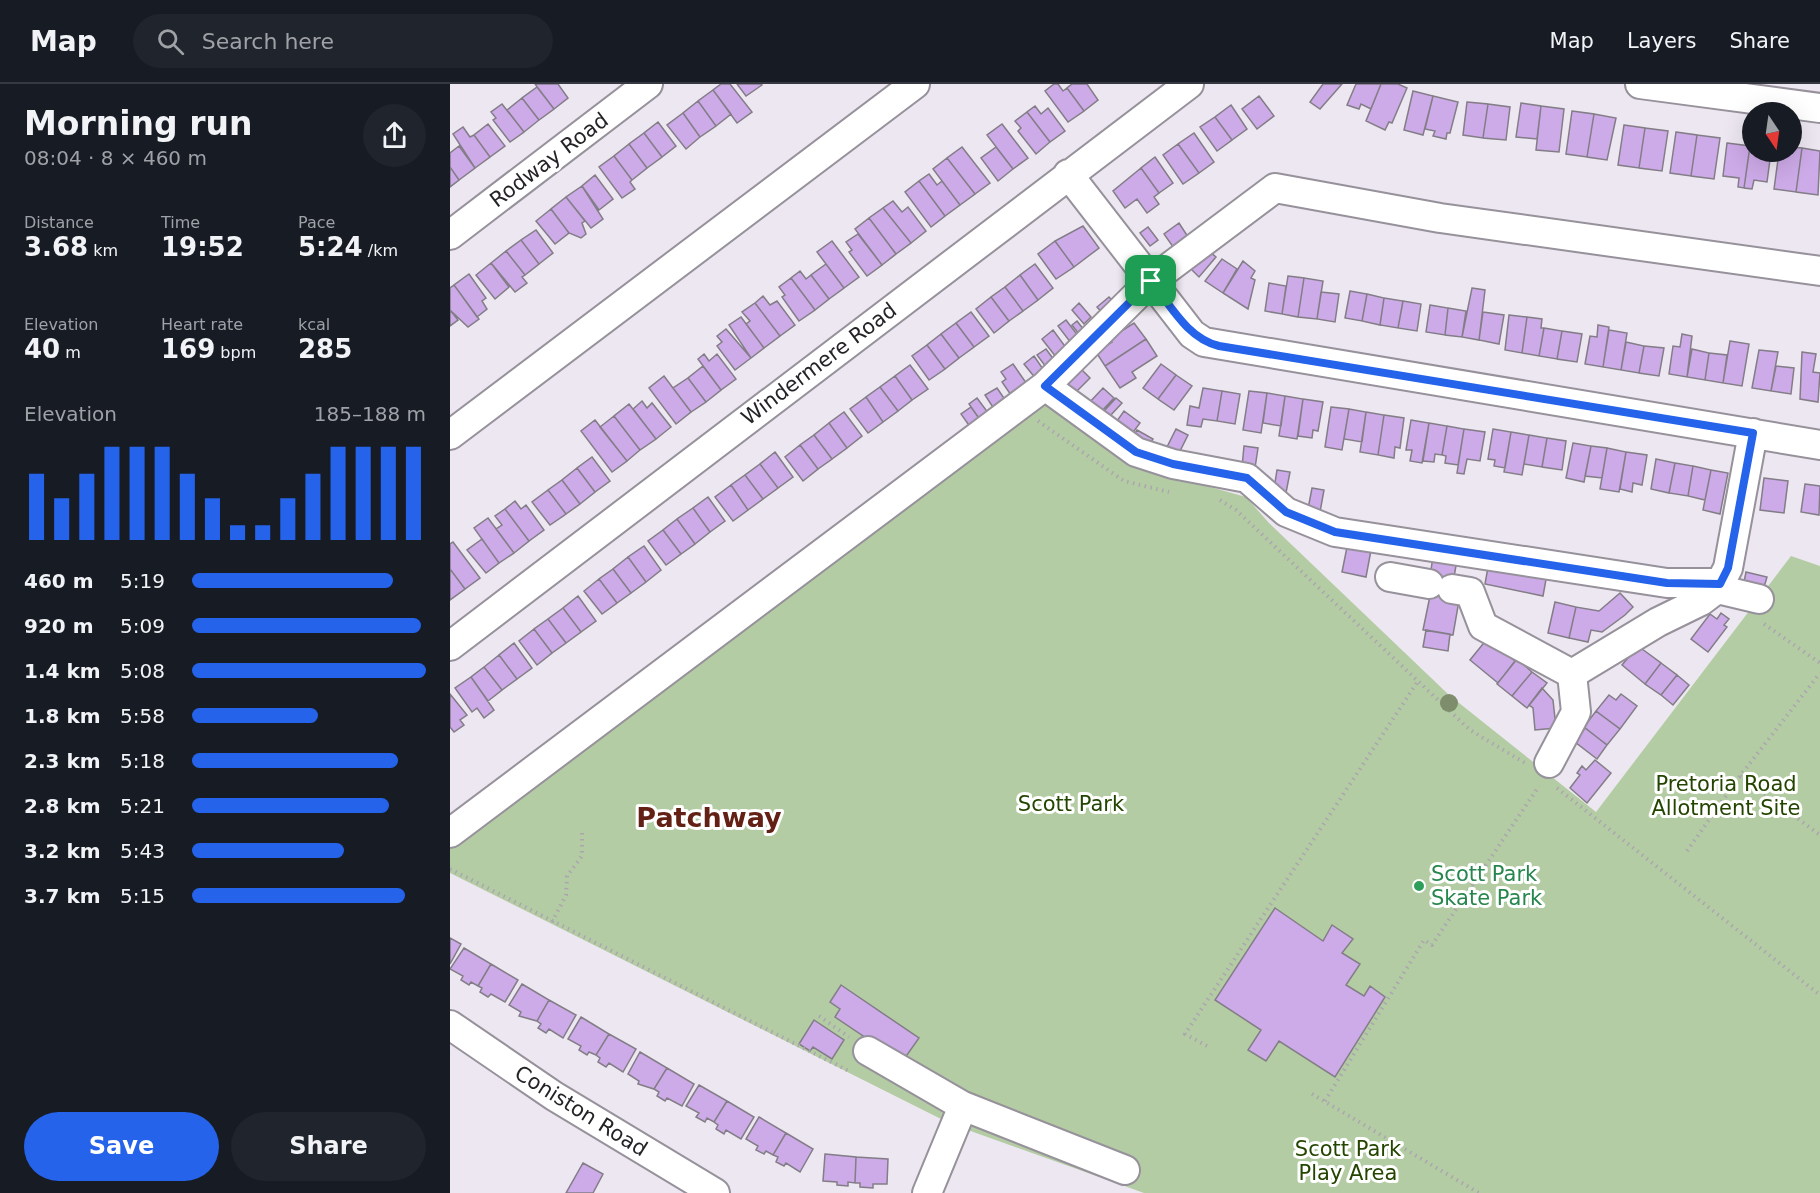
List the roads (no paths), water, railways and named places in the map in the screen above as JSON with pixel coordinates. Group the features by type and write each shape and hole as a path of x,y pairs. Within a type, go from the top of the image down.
{"street":[{"name":"Rodway Road","path":"450,235 648,84"},
{"path":"450,435 915,84"},
{"name":"Windermere Road","path":"450,646 1189,84"},
{"path":"1640,84 1820,108"},
{"path":"1068,174 1192,334 1204,342 1820,445"},
{"path":"450,834 1045,386 1151,281 1275,188 1440,218 1820,271"},
{"path":"1045,386 1136,452 1173,464 1247,478 1286,512 1335,532 1667,583 1718,586 1757,608"},
{"path":"1572,674 1658,622 1701,602 1718,586 1728,568 1753,433"},
{"path":"1390,577 1470,591 1483,626 1572,674"},
{"path":"1544,773 1576,712 1572,674"},
{"name":"Coniston Road","path":"450,1025 554,1096 715,1193"},
{"path":"868,1052 963,1106 1125,1170"},
{"path":"927,1193 963,1106"}],"place":[{"name":"Scott Park Skate Park","path":"1419,886"}],"district":[{"name":"Patchway","path":"709,817"}],"park label":[{"name":"Pretoria Road Allotment Site","path":"1726,796"},
{"name":"Scott Park","path":"1071,804"},
{"name":"Scott Park Play Area","path":"1348,1161"}]}
